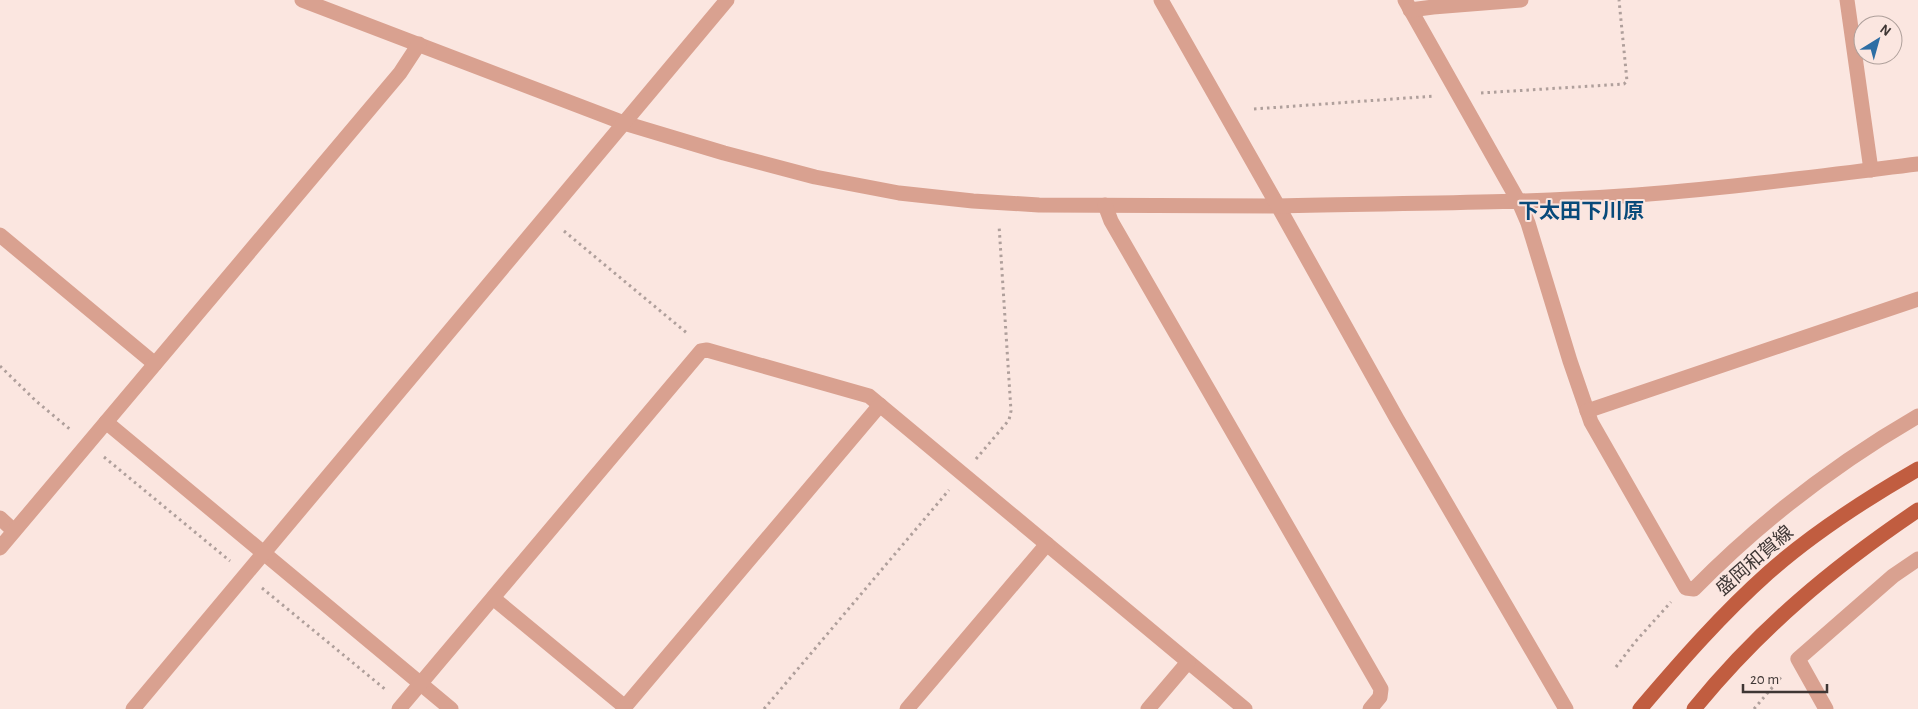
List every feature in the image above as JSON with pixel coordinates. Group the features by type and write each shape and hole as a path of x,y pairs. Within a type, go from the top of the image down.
{"main road":[{"name":"盛岡和賀線","path":"1640,709 1682,659 1726,612 1769,572 1818,534 1918,469"},
{"path":"1694,709 1746,649 1784,612 1834,570 1918,510"}],"street":[{"path":"302,0 624,123 724,153 815,177 899,193 972,202 1039,205 1278,206 1519,202 1623,196 1762,183 1918,164"},
{"path":"133,709 727,0"},
{"path":"1161,0 1397,419 1566,709"},
{"path":"1408,5 1433,7 1515,0"},
{"path":"1847,0 1871,170"},
{"path":"1408,5 1519,202 1528,223 1587,412 1686,588 1694,589 1724,558 1755,531 1834,469 1880,438 1918,416"},
{"path":"0,548 400,73 419,44"},
{"path":"1106,205 1111,222 1381,689 1380,697 1370,709"},
{"path":"0,235 155,364"},
{"path":"1587,412 1918,299"},
{"path":"401,707 701,351 707,350 869,396 1245,709"},
{"path":"493,598 624,708 880,405"},
{"path":"106,422 451,709"},
{"path":"0,518 14,531"},
{"path":"908,709 1047,544"},
{"path":"1826,709 1798,659 1893,576 1918,559"},
{"path":"1148,709 1188,662"}],"path":[{"path":"1254,109 1624,84 1627,81 1619,0"},
{"path":"764,709 1010,420 1011,410 999,225"},
{"path":"564,231 694,339 704,351"},
{"path":"0,366 36,401 246,574 401,707"},
{"path":"1616,667 1666,607 1686,588"},
{"path":"1754,709 1798,659"}],"district":[{"name":"下太田下川原","path":"1581,211"}]}
